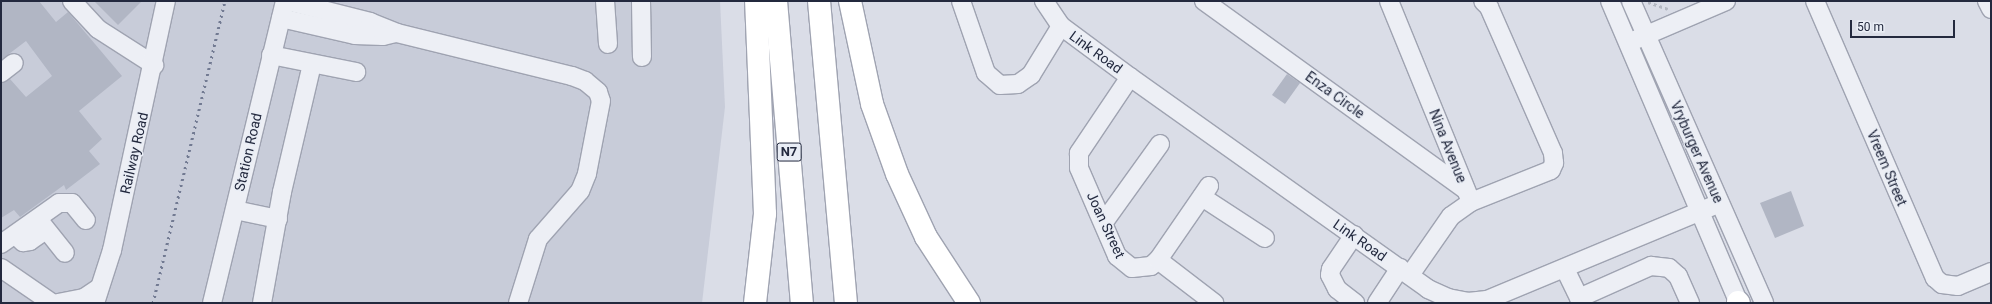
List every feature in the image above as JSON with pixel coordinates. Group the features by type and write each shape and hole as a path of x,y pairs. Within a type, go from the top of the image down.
{"highway":[{"path":"755,303 765,214 756,1"},
{"name":"N7","path":"776,1 802,303"},
{"path":"819,1 846,303"},
{"path":"850,1 872,104 897,174 926,237 969,303"}],"street":[{"path":"72,1 98,30 154,65"},
{"name":"Railway Road","path":"97,296 112,250 154,65 166,1"},
{"path":"605,1 608,44"},
{"path":"641,1 642,57"},
{"path":"960,1 986,73 1000,85 1018,84 1031,75 1061,26"},
{"name":"Link Road","path":"1044,1 1061,26 1130,77 1428,288 1448,298 1478,301 1487,300 1565,269 1720,203"},
{"name":"Enza Circle","path":"1204,1 1468,195"},
{"name":"Nina Avenue","path":"1389,1 1468,195"},
{"path":"1377,303 1468,195 1551,170 1554,162 1553,153 1489,7 1483,1"},
{"name":"Vryburger Avenue","path":"1610,1 1739,303"},
{"name":"Vryburger Avenue","path":"1631,1 1764,303"},
{"path":"1628,44 1726,1"},
{"name":"Vreem Street","path":"1815,1 1935,278 1942,284 1958,286 1991,272"},
{"path":"1987,1 1991,10"},
{"path":"284,7 355,35 383,36 397,33 572,76 585,81 598,92 601,100 584,180 580,191 538,239 518,303"},
{"name":"Station Road","path":"212,303 271,55 284,7"},
{"path":"271,55 356,72"},
{"path":"262,303 278,219 312,64"},
{"name":"Joan Street","path":"1130,77 1079,153 1079,168 1104,222 1117,256 1126,265 1146,268 1158,260"},
{"path":"1104,222 1160,144"},
{"path":"1214,303 1158,260 1206,191 1265,238"},
{"path":"8,240 23,242 30,241 42,224 65,202 72,203 86,220"},
{"path":"235,210 278,219"},
{"path":"42,224 65,254"},
{"path":"1354,236 1331,269 1330,276 1337,288 1355,303"},
{"path":"1565,269 1579,298 1651,266 1669,268 1678,276 1690,303"},
{"path":"1,268 52,303"},
{"path":"58,303 97,296"}],"path":[{"path":"1646,1 1675,12"}],"shaded area":[{"path":"1,1 720,1 725,107 702,303 1,303"}],"building":[{"path":"1,1 39,1 56,22 68,12 122,76 79,111 102,139 89,151 100,164 66,190 64,185 20,217 14,210 1,218 1,83 10,79 26,97 52,76 26,41 1,60"},
{"path":"94,1 142,1 118,25"},
{"path":"1287,74 1300,83 1285,104 1272,95"},
{"path":"1791,191 1804,226 1775,238 1760,203"}],"railway":[{"path":"153,303 225,1"}]}
